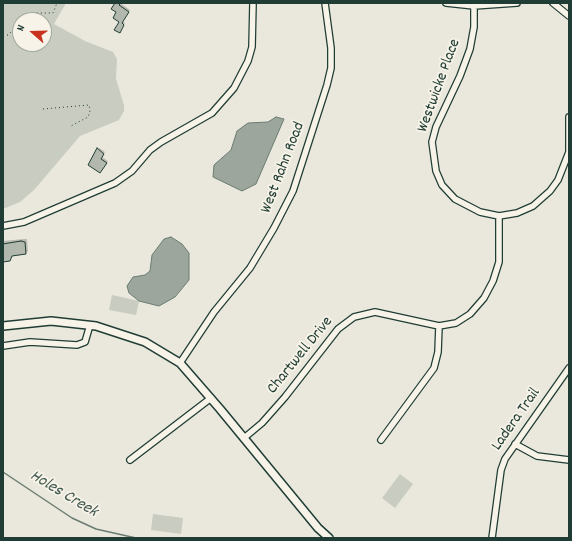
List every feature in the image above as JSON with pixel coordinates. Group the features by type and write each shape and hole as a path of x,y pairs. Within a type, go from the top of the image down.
{"main road":[{"path":"3,326 51,321 90,325 120,332 145,342 180,363 211,398 318,528 329,538"}],"street":[{"path":"3,226 24,222 115,182 132,171 150,150 161,142 212,113 234,88 248,61 252,47 253,3"},
{"name":"West Rahn Road","path":"180,363 214,312 250,268 274,228 293,191 331,68 331,48 325,3"},
{"path":"446,3 474,6 518,3"},
{"path":"553,3 569,16"},
{"name":"Westwicke Place","path":"474,6 474,27 470,49 460,76 436,127 432,142 436,171 442,185 455,199 480,212 499,216 517,213 533,206 543,199 558,180 569,152 569,116"},
{"name":"Chartwell Drive","path":"244,438 262,423 285,397 338,329 354,317 375,312 438,326 456,323 470,314 484,298 493,280 499,262 499,216"},
{"path":"3,346 30,342 78,345 85,342 90,325"},
{"path":"381,440 434,368 438,352 438,326"},
{"name":"Ladera Trail","path":"492,538 502,464 569,368"},
{"path":"130,460 211,398"},
{"path":"515,444 537,456 569,460"}],"path":[{"path":"52,12 57,3"},
{"path":"3,35 8,35 12,31"},
{"path":"43,109 89,105 90,111 88,117 68,127"}],"shaded area":[{"path":"3,3 66,3 54,24 85,41 113,52 117,59 116,79 124,105 124,111 119,120 80,136 34,190 20,202 3,209"},
{"path":"276,117 284,119 256,184 242,191 213,177 214,165 231,150 237,131 248,123 268,122"},
{"path":"171,237 182,244 189,253 189,280 175,297 159,306 139,301 129,293 127,286 133,277 145,275 150,271 152,255 164,239"},
{"path":"112,295 139,301 136,315 109,310"},
{"path":"400,474 413,484 395,508 382,498"},
{"path":"153,514 183,518 181,534 151,530"}],"building":[{"path":"115,3 121,3 119,5 129,12 122,23 124,25 120,33 114,30 119,22 113,18 116,12 111,9"},
{"path":"97,148 104,154 101,159 107,163 100,173 88,165"},
{"path":"21,241 25,242 26,254 12,256 10,261 3,262 3,244"}],"waterway":[{"name":"Holes Creek","path":"3,472 72,518 96,529 136,538"}]}
